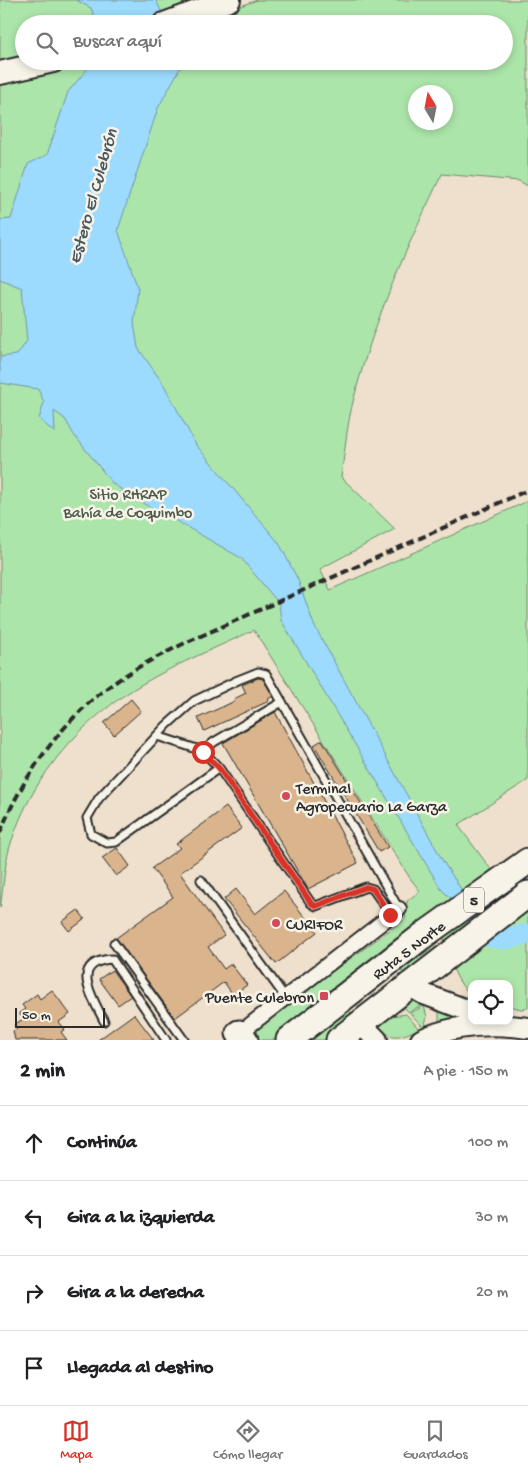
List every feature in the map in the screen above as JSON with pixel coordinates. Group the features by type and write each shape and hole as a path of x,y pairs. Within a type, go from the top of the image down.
{"highway":[{"name":"Ruta 5 Norte","path":"289,1040 421,937 527,861"},
{"name":"Ruta 5 Norte","path":"339,1040 370,1031 417,990 442,960 528,894"},
{"path":"370,1031 359,1004 361,989 369,979 393,976 405,981 417,990"}],"main road":[{"path":"189,15 229,0"},
{"path":"0,73 15,70"},
{"path":"417,990 468,1011"},
{"path":"417,990 432,1006 435,1014 434,1028 426,1037"},
{"path":"513,1023 528,1028"},
{"path":"426,1037 463,1027 512,1026 528,1028"}],"street":[{"path":"238,1038 285,997 395,912"}],"lane":[{"path":"219,768 116,842 107,843 91,834 87,818 99,798 157,736 194,701 258,672 266,674 395,912"},
{"path":"203,752 214,742 282,702"},
{"path":"157,736 203,752 219,768 311,903 316,906 366,887 373,889 395,912"},
{"path":"201,880 285,997"},
{"path":"114,943 184,1040"},
{"path":"104,1021 86,982 87,973 100,960 112,960 166,1040"}],"green space":[{"name":"Sitio RHRAP Bahía de Coquimbo","path":"0,0 191,0 195,15 15,15 15,70 513,70 513,15 216,15 257,0 528,0 528,186 519,181 442,174 392,284 371,340 352,408 341,477 395,529 320,569 330,590 528,501 528,780 458,825 507,891 528,901 528,1008 513,1007 513,980 468,980 468,991 465,989 454,971 438,916 395,939 298,1015 286,1031 275,1040 258,1040 257,1026 405,919 407,901 420,891 254,630 198,655 144,683 122,697 81,730 47,771 33,793 21,816 7,857 0,908"},
{"path":"433,947 438,950 411,975 400,971"},
{"path":"414,998 423,1004 409,1012 402,1006"},
{"path":"424,1006 427,1017 424,1028 410,1013"},
{"path":"439,1010 468,1018 468,1018 439,1021"},
{"path":"350,1011 352,1019 325,1040 312,1040 347,1012"},
{"path":"406,1014 419,1029 396,1036 387,1034 376,1026 392,1016"}],"water":[{"path":"76,0 156,0 163,15 94,15 91,8"},
{"path":"86,70 179,70 158,108 118,230 138,289 134,323 138,348 164,385 196,445 279,543 298,580 314,625 444,863 490,937 441,889 281,620 279,604 241,558 146,505 113,484 74,435 65,419 54,411 55,433 39,419 44,402 38,389 0,383 0,357 17,355 27,341 22,288 0,279 0,220 11,219 28,164 47,155 68,92"}],"building":[{"path":"258,678 263,679 273,696 268,699 269,701 204,731 198,718 235,701 234,699 246,693 242,685"},
{"path":"131,699 141,711 114,735 104,723"},
{"path":"275,712 358,863 308,889 223,743"},
{"path":"322,740 388,847 379,852 314,745"},
{"path":"226,807 242,828 180,873 224,935 208,947 224,969 231,964 247,985 233,995 224,982 175,1018 116,938 173,897 152,868 180,848 176,844"},
{"path":"117,848 130,866 116,876 102,858"},
{"name":"CURIFOR","path":"236,889 255,914 284,891 317,932 276,964 224,899"},
{"path":"78,910 85,919 69,931 62,922"},
{"path":"112,970 131,996 118,1005 99,979"},
{"path":"52,990 70,1014 59,1022 65,1029 61,1032 67,1040 15,1040 13,1031 17,1029 14,1025 23,1019 19,1013 25,1009 22,1005 37,994 40,999"},
{"path":"134,1014 154,1040 98,1040"}],"waterway":[{"name":"Estero El Culebrón","path":"474,916 490,937 506,939 528,934"}],"railway":[{"path":"0,833 20,790 63,729 98,695 125,676 183,644 528,490"}],"place":[{"name":"Terminal Agropecuario La Garza","path":"286,796"},
{"name":"CURIFOR","path":"276,923"},
{"name":"Puente Culebron","path":"324,996"}],"route":[{"path":"203,752 219,768 311,903 316,906 366,887 373,889 390,915"}]}
